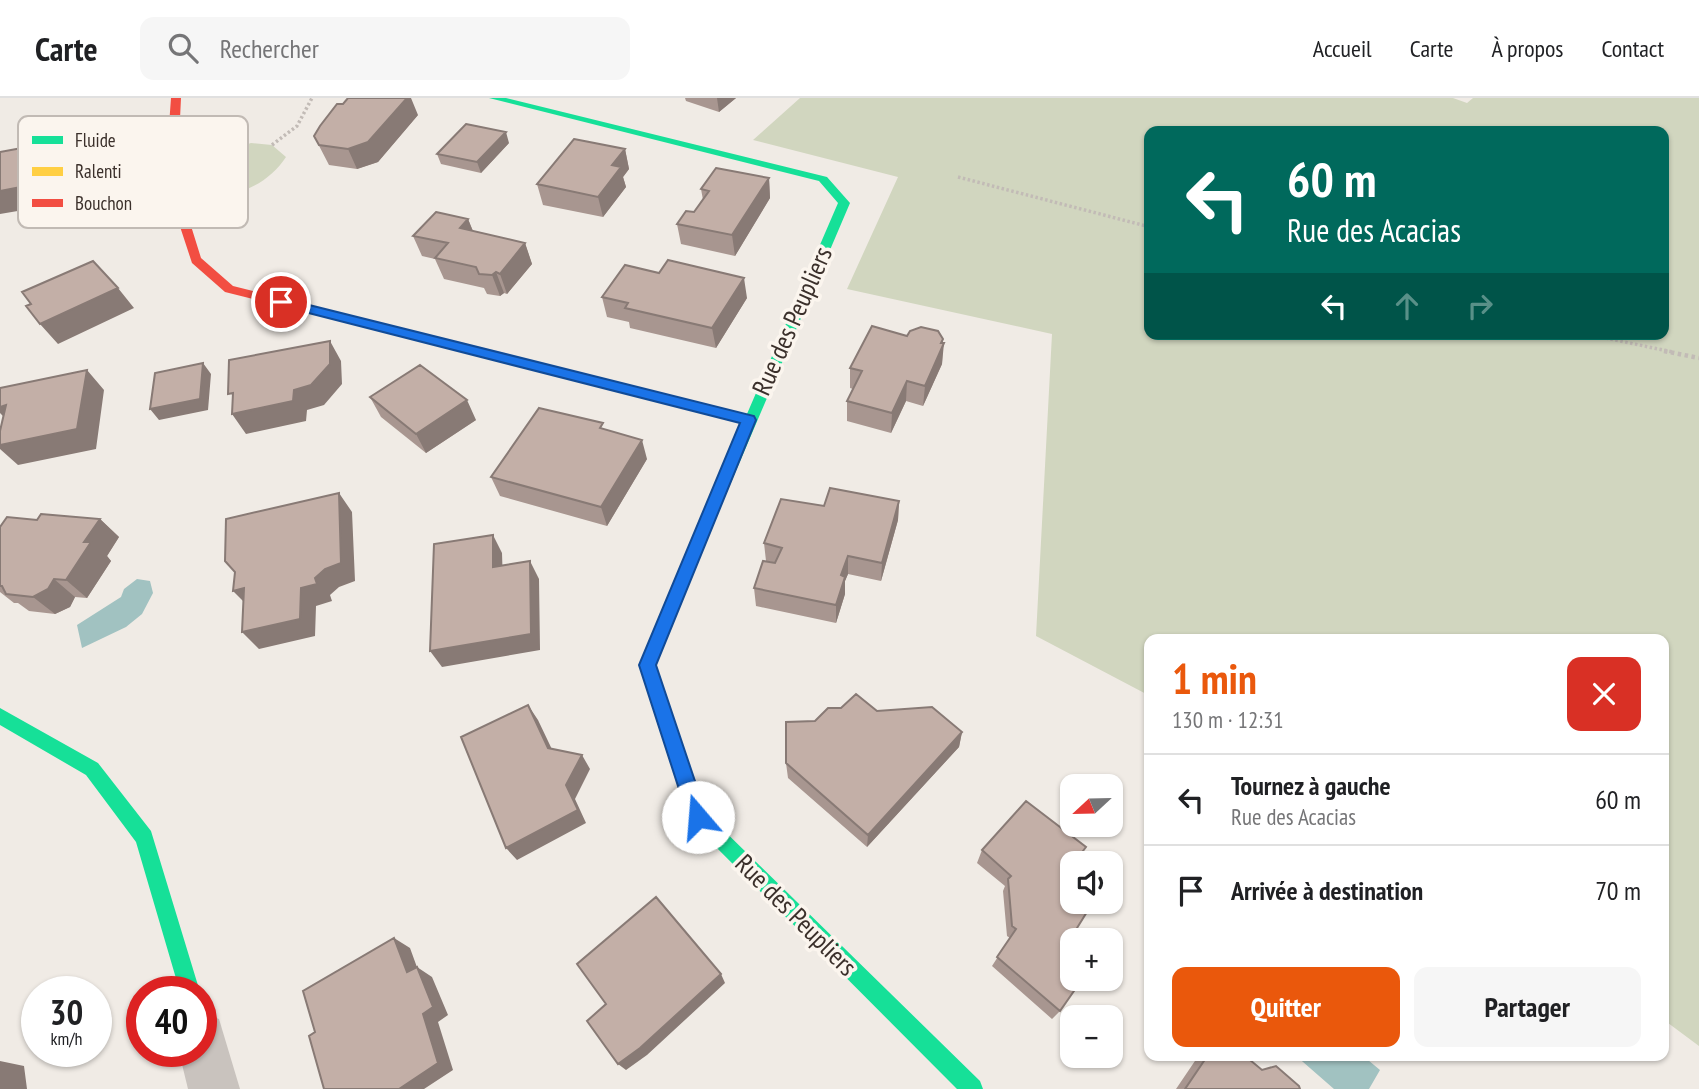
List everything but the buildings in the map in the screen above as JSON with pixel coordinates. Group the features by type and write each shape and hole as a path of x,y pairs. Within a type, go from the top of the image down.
{"street":[{"path":"175,116 176,98"},
{"name":"Rue des Peupliers","path":"494,98 823,179 844,203 749,420 648,665 698,817 972,1089"},
{"path":"186,228 196,260 229,289 749,420"},
{"path":"0,716 92,769 144,837 185,976"},
{"path":"208,1067 214,1089"}],"path":[{"path":"272,145 297,126 312,98"},
{"path":"958,177 1144,225"},
{"path":"1614,340 1699,358"}],"green space":[{"path":"800,98 1453,98 1467,103 1473,98 1699,98 1699,1046 1669,1024 1669,634 1144,634 1144,693 1036,636 1052,334 847,289 898,177 753,140"},
{"path":"248,144 272,145 286,157 265,179 248,188"}],"water":[{"path":"137,579 150,581 153,593 142,614 126,627 82,648 77,625 121,597 124,589"},
{"path":"1302,1061 1369,1061 1380,1070 1369,1089 1334,1089"}],"traffic: fast":[{"path":"494,98 823,179 844,203 710,516"},
{"path":"659,699 698,817 972,1089"},
{"path":"0,716 92,769 144,837 185,976"}],"traffic: slow":[{"path":"328,314 749,420"}],"traffic: jam":[{"path":"175,116 176,98"},
{"path":"186,228 196,260 229,289 328,314"},
{"path":"659,699 648,665 710,516"}],"route":[{"path":"281,302 749,420 648,665 698,817"}]}
